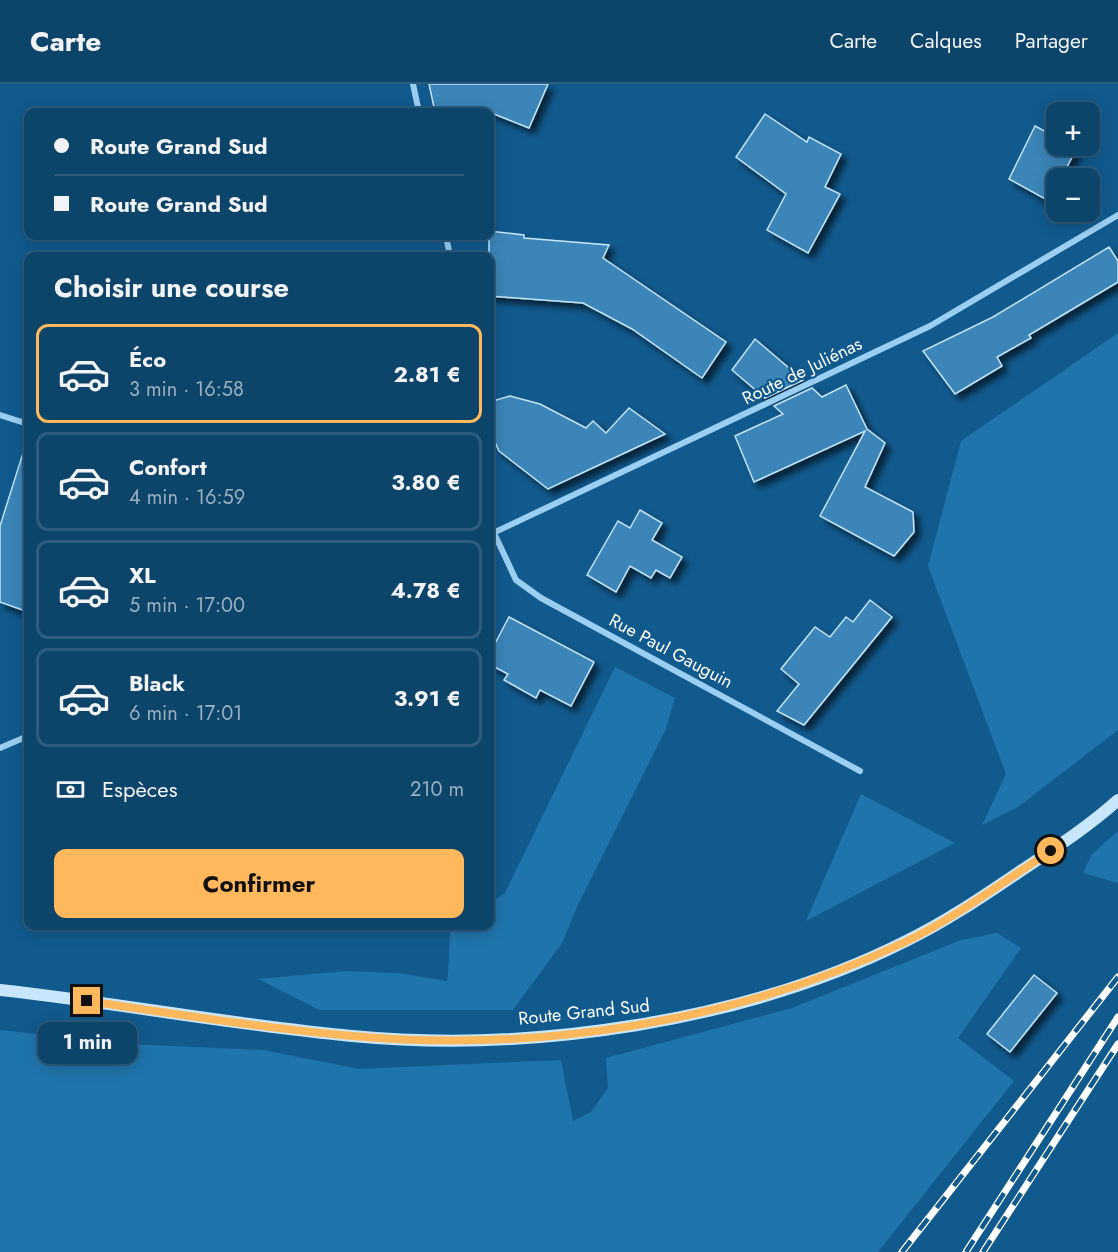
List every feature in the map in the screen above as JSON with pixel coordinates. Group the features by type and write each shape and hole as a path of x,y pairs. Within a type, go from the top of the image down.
{"main road":[{"name":"Route Grand Sud","path":"0,990 355,1036 500,1038 570,1034 674,1020 813,980 906,941 972,903 1090,825 1118,800"}],"street":[{"path":"413,84 418,108"},
{"name":"Route de Juliénas","path":"494,533 930,326 1118,215"},
{"path":"0,415 24,423"},
{"name":"Rue Paul Gauguin","path":"494,540 516,580 541,598 860,771"},
{"path":"0,748 24,738"}],"shaded area":[{"path":"1118,333 1118,730 1018,807 982,825 1006,774 928,566 961,441"},
{"path":"615,667 675,698 665,731 578,905 562,943 513,1010 319,1010 258,979 346,971 398,973 447,981 451,930 494,930 494,901 505,893"},
{"path":"861,794 955,843 806,921"},
{"path":"1118,831 1118,883 1083,873 1092,854"},
{"path":"997,933 1021,948 958,1038 1014,1081 878,1252 0,1252 0,1030 127,1044 263,1050 359,1069 561,1060 573,1121 591,1112 608,1088 606,1058 792,1008 961,940"}],"building":[{"path":"429,84 548,84 529,128 494,114 494,108 434,108"},
{"path":"765,114 807,142 809,137 841,154 825,187 840,194 808,253 767,230 786,194 736,157"},
{"path":"1035,126 1046,132 1046,156 1073,156 1066,168 1046,168 1046,199 1009,179"},
{"path":"494,232 524,235 524,238 609,245 603,258 726,342 702,378 632,329 583,303 494,296 494,252 489,252 489,240 494,240"},
{"path":"1109,247 1118,261 1118,282 1029,335 1031,338 997,357 1002,366 955,394 923,351 993,317"},
{"path":"755,339 803,380 765,398 732,370"},
{"path":"846,385 867,429 885,443 865,487 913,512 914,532 894,556 820,516 865,431 754,482 735,436 783,414 774,406 812,388 822,397"},
{"path":"510,396 540,404 586,428 593,421 606,433 629,408 665,434 548,489 499,451 494,440 494,401"},
{"path":"24,453 24,611 0,602 0,526"},
{"path":"640,510 662,523 652,540 682,557 670,578 656,570 651,578 630,566 616,592 587,575 618,521 630,528"},
{"path":"870,600 892,617 804,725 777,711 799,684 781,669 815,627 830,637 846,617 853,622"},
{"path":"509,617 594,662 571,706 540,690 536,698 504,680 508,674 494,667 494,646"},
{"path":"1034,975 1057,993 1010,1052 987,1034"}],"railway":[{"path":"902,1252 1118,977"},
{"path":"966,1252 1118,1017"},
{"path":"983,1252 1118,1044"}],"route":[{"path":"87,1001 272,1027 355,1036 476,1040 570,1034 674,1020 813,980 906,941 972,903 1051,851"}]}
